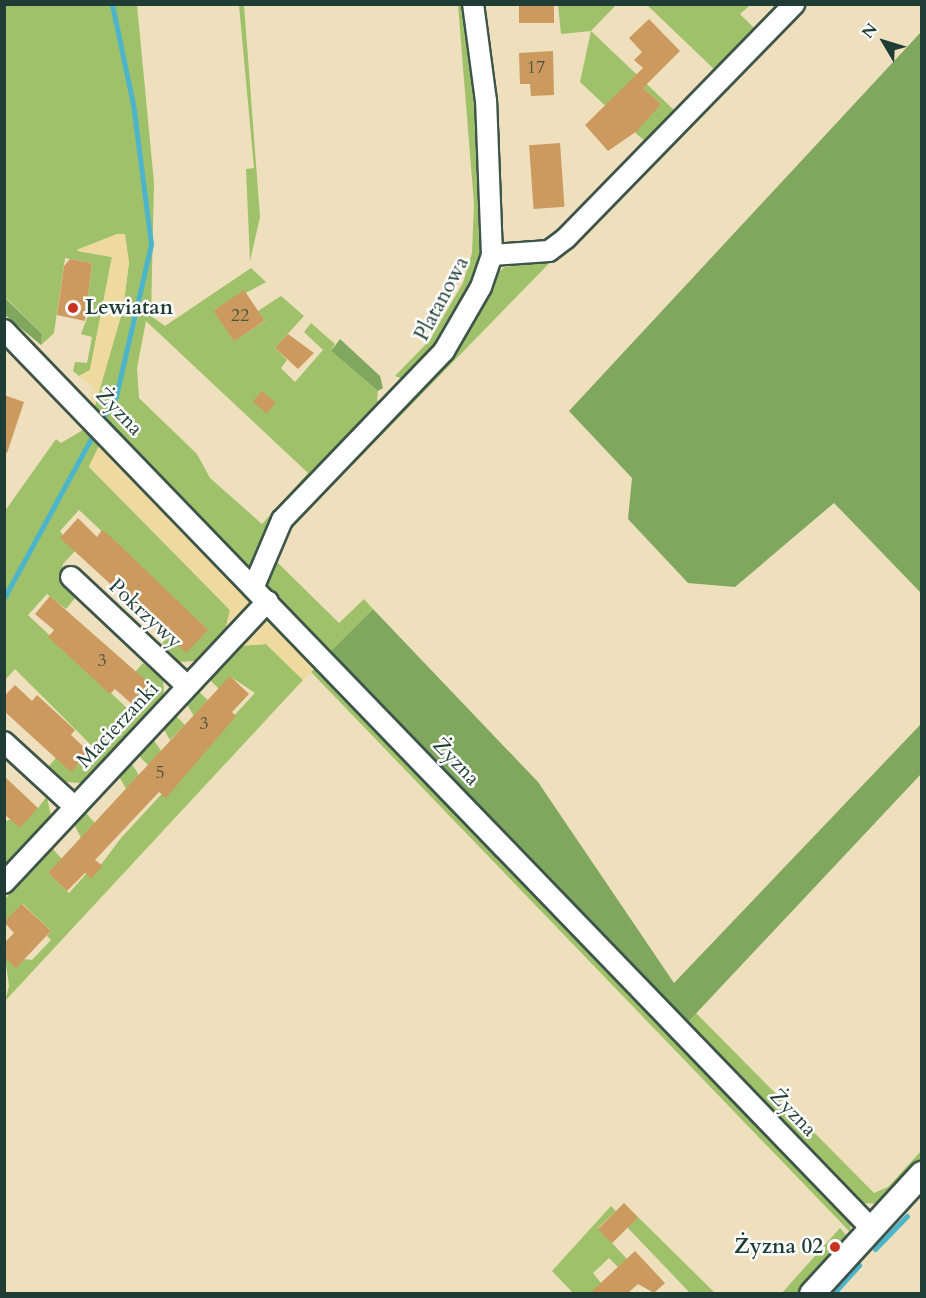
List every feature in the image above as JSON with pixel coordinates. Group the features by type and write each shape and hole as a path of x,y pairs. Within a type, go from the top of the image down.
{"street":[{"name":"Platanowa","path":"254,585 282,520 444,351 481,287 492,255 486,101 473,4"},
{"path":"492,255 549,251 566,238 794,4"},
{"name":"Żyzna","path":"4,330 254,585 872,1229"},
{"name":"Pokrzywy","path":"71,576 187,687"},
{"name":"Macierzanki","path":"4,883 268,601"},
{"path":"4,742 75,807"},
{"path":"812,1293 921,1174"}],"green space":[{"path":"5,5 137,5 154,183 151,316 165,326 251,268 266,282 214,310 234,341 265,321 258,311 281,296 304,316 275,348 287,360 281,368 295,382 323,350 304,332 311,323 335,344 331,351 378,391 377,401 385,400 251,571 94,409 123,309 129,262 117,234 77,251 112,257 90,370 79,376 73,371 75,362 87,363 92,337 81,334 95,298 88,297 92,263 65,258 54,333 41,345 42,334 5,297","holes":["146,321 308,473 262,524 210,478 197,454 139,398 137,368"]},
{"path":"239,5 244,5 260,217 250,261 246,169 254,168"},
{"path":"458,5 471,5 484,254 473,289 440,348 406,380 395,376 429,341 463,283 472,253 474,204"},
{"path":"558,5 616,5 591,31 561,34"},
{"path":"647,5 750,5 740,14 754,28 715,70"},
{"path":"801,5 292,527 274,559 339,623 364,599 373,609 326,656 265,586 263,577 290,525 497,273 505,267 548,261 558,254"},
{"path":"591,31 674,110 645,141 632,130 661,104 633,79 611,111 580,82"},
{"path":"921,32 921,593 834,503 735,587 688,583 628,519 632,478 569,411"},
{"path":"4,297 42,334 41,345 5,315"},
{"path":"340,339 380,376 383,388 378,391 331,351"},
{"path":"88,427 101,442 89,467 230,610 225,631 196,661 178,662 161,645 168,636 207,629 79,510 60,531 75,551 63,564 60,584 75,598 66,609 47,594 28,615 130,711 150,685 135,672 143,663 163,679 164,695 82,783 66,782 49,766 56,758 71,771 95,749 15,669 5,680 5,511 56,439 61,443"},
{"path":"373,609 538,782 674,983 921,724 921,774 688,1022 674,1007 669,1012 326,656"},
{"path":"266,644 303,680 5,1001 9,986 5,957 32,960 51,940 47,936 51,931 23,904 5,922 4,900 52,848 62,859 48,873 69,893 86,874 91,878 121,838 255,693 231,677 219,689 209,679 239,646"},
{"path":"317,666 852,1217 850,1232 311,672"},
{"path":"198,691 208,700 194,716 186,703"},
{"path":"175,715 185,725 170,740 163,728"},
{"path":"153,739 162,752 149,766 138,755"},
{"path":"131,763 139,775 126,789 119,776"},
{"path":"47,796 51,817 5,867 4,822 38,808"},
{"path":"85,812 95,823 81,838 74,824"},
{"path":"696,1013 874,1193 888,1187 921,1151 921,1160 881,1204 861,1203 690,1028 688,1022"},
{"path":"611,1206 616,1211 598,1228 627,1259 618,1267 609,1258 593,1273 601,1283 592,1293 573,1293 552,1271"},
{"path":"638,1217 715,1293 690,1293 627,1227"},
{"path":"840,1228 846,1235 799,1293 781,1294"}],"sand":[{"path":"117,234 125,234 129,262 123,309 94,409 89,405 93,388 79,376 90,370 112,257 76,250"},
{"path":"101,442 252,600 225,631 230,610 89,466"},
{"path":"268,615 317,666 303,680 266,644 239,646"}],"building":[{"path":"519,4 554,4 554,23 519,23"},
{"path":"649,19 680,51 643,88 661,104 637,131 608,151 585,125 643,68 634,60 642,52 629,38"},
{"path":"553,51 554,95 531,96 530,84 520,84 519,53"},
{"path":"560,143 564,207 534,209 529,145"},
{"path":"70,259 92,263 85,321 57,315 64,266"},
{"path":"244,290 265,321 234,341 213,311"},
{"path":"288,334 314,353 298,369 275,348"},
{"path":"262,391 276,403 266,413 253,402"},
{"path":"4,395 24,402 7,453 4,453"},
{"path":"78,518 97,537 102,530 110,536 208,630 186,653 60,538"},
{"path":"50,596 150,684 133,705 115,689 110,694 48,637 54,630 35,614"},
{"path":"230,676 249,694 232,712 236,716 166,798 159,792 95,860 103,866 91,879 85,873 67,891 48,873"},
{"path":"15,685 32,701 37,695 75,730 71,735 89,752 71,772 4,711 4,696"},
{"path":"4,776 38,808 20,828 4,814"},
{"path":"22,904 51,931 16,968 4,957 4,943 14,933 4,922"},
{"path":"624,1203 638,1217 612,1243 598,1229"},
{"path":"635,1251 665,1283 654,1293 638,1284 628,1293 590,1293"}],"waterway":[{"path":"100,423 116,396 151,244 133,104 112,4"},
{"path":"4,598 95,431"},
{"path":"875,1249 907,1216"},
{"path":"833,1294 859,1265"}],"place":[{"name":"Lewiatan","path":"73,308"},
{"name":"Żyzna 02","path":"835,1247"}]}
